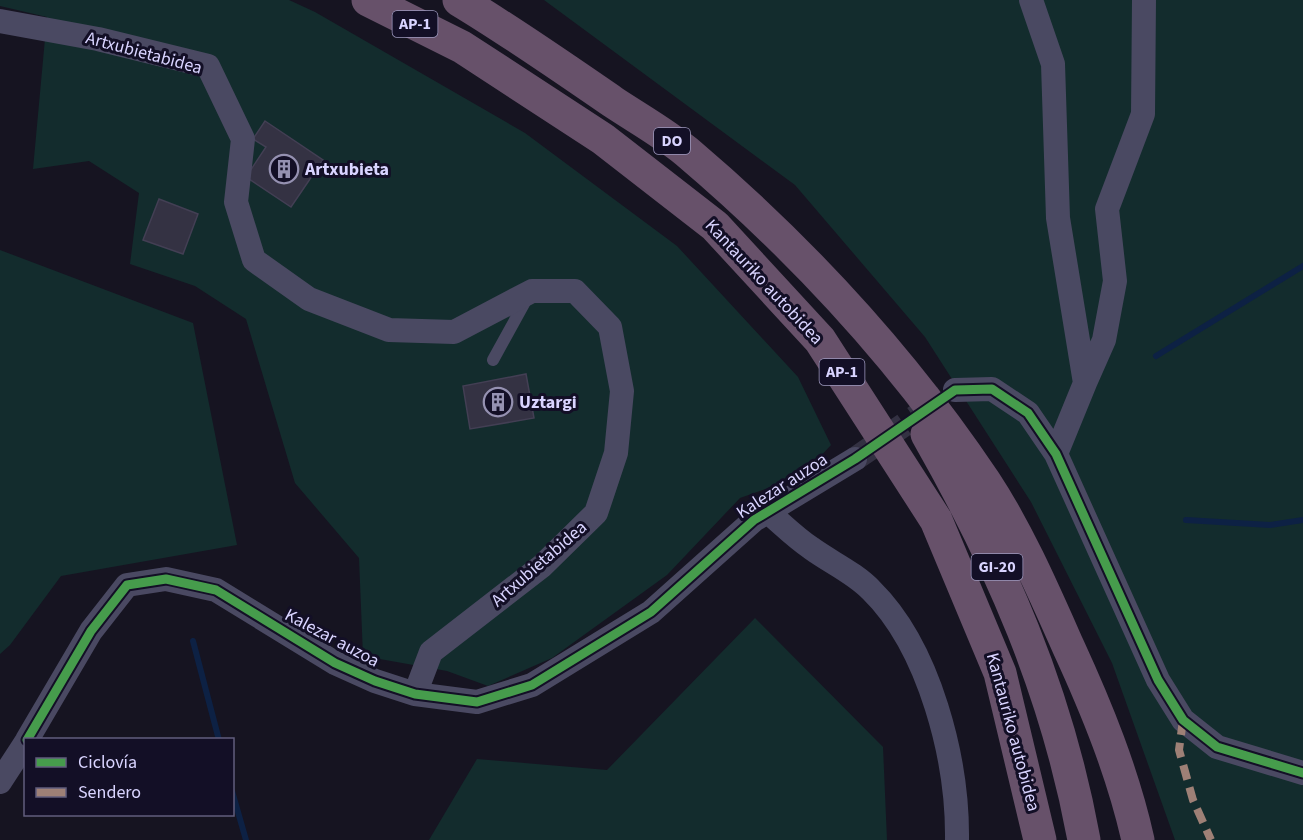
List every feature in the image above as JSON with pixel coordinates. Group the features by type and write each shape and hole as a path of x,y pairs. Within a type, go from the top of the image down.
{"highway":[{"name":"Kantauriko autobidea","path":"368,0 462,47 603,139 715,226 820,340 936,520 1000,673 1040,837"},
{"name":"DO","path":"459,0 531,44 684,149 784,239 857,316"},
{"name":"GI-20","path":"857,316 963,496 1009,592 1052,704 1064,744 1084,840"},
{"name":"AP-1","path":"857,316 923,398 986,484 1040,583 1083,679 1123,783 1138,840"}],"street":[{"path":"1031,0 1053,64 1058,218 1085,383"},
{"path":"1056,454 1104,340 1115,281 1107,209 1143,114 1143,0"},
{"name":"Artxubietabidea","path":"0,21 98,39 208,66 243,139 236,202 254,260 309,299 389,330 454,332 532,291 575,291 610,327 622,391 616,453 596,513 542,566 431,652 415,694"},
{"path":"955,390 992,389 1028,413 1056,454 1158,680 1184,720 1217,747 1303,773"},
{"name":"Kalezar auzoa","path":"28,738 92,631 127,585 166,579 216,590 335,663 375,681 415,694 477,702 532,685 651,612 754,520 855,459"},
{"path":"769,513 809,547 871,589 907,638 945,728 957,811 957,840"},
{"name":"Kalezar auzoa","path":"0,782 24,744"}],"lane":[{"path":"493,360 516,315 532,291"}],"green space":[{"path":"0,0 289,0 315,12 525,133 677,246 798,377 831,445 802,476 740,498 667,575 552,658 488,686 447,671 363,656 359,558 295,483 246,319 195,286 130,264 139,193 89,161 33,169 47,17 0,6"},
{"path":"544,0 1303,0 1303,840 1175,840 1112,663 1031,502 925,337 795,185"},
{"path":"0,250 193,323 237,545 61,576 10,645 0,654"},
{"path":"755,618 883,747 887,840 429,840 477,759 607,770"}],"building":[{"name":"Artxubieta","path":"265,121 323,160 291,207 246,177 266,147 253,139"},
{"path":"159,199 198,214 183,254 143,240"},
{"name":"Uztargi","path":"526,374 534,418 470,429 463,386"}],"waterway":[{"path":"1156,356 1303,266"},
{"path":"1186,520 1270,525 1303,520"},
{"path":"193,641 218,738"},
{"path":"234,798 246,840"}],"tunnel":[{"path":"855,459 944,397"}],"marked path":[{"path":"1183,720 1179,750 1193,800 1211,840"}],"cycle path":[{"path":"28,738 91,631 127,585 166,579 216,590 335,663 375,681 415,694 477,702 532,685 651,612 754,520 855,459 955,390 992,389 1028,413 1056,454 1158,680 1183,720 1217,747 1303,773"}],"place":[{"name":"Artxubieta","path":"284,169"},
{"name":"Uztargi","path":"498,402"}]}
